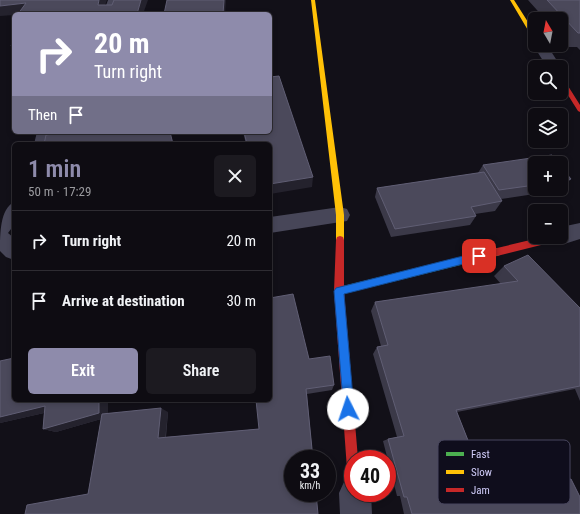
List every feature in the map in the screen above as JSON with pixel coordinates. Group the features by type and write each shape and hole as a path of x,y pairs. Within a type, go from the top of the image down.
{"street":[{"path":"110,12 114,0"},
{"path":"313,0 340,216 339,291 352,450"},
{"path":"512,0 528,26"},
{"path":"568,90 580,110"},
{"path":"0,228 12,213"},
{"path":"272,225 340,216"},
{"path":"568,234 580,231"},
{"path":"0,238 12,249"},
{"path":"339,291 529,244"},
{"path":"355,502 356,514"}],"building":[{"path":"0,0 99,0 98,5 112,5 114,0 141,0 138,12 19,12 26,3 0,6"},
{"path":"167,0 224,0 223,12 164,12"},
{"path":"547,0 580,0 580,33 578,33 568,22 568,12 558,12"},
{"path":"279,76 313,177 272,184 272,142 246,142 244,134 272,134 272,77"},
{"path":"170,134 172,142 44,142 46,135"},
{"path":"528,158 528,186 499,190 483,165"},
{"path":"484,172 502,201 471,207 476,216 395,229 377,188"},
{"path":"528,255 580,308 580,386 456,410 468,440 438,440 438,504 570,504 571,479 580,497 580,514 412,514 407,497 404,497 396,468 396,450 391,450 388,439 404,436 377,347 388,345 375,302 518,281 504,266"},
{"path":"293,294 309,359 330,356 334,385 306,389 312,450 284,450 284,502 317,502 318,514 25,514 27,505 88,494 102,414 161,408 158,438 259,429 256,402 272,402 272,298"},
{"path":"12,358 12,402 99,402 99,413 43,429 45,406 0,417 0,361"}],"traffic: fast":[{"path":"339,291 497,252"}],"traffic: slow":[{"path":"313,0 340,215 340,240"},
{"path":"512,0 528,26"}],"traffic: jam":[{"path":"568,90 580,110"},
{"path":"340,240 339,291 352,450"},
{"path":"497,252 529,244"}],"route":[{"path":"348,409 339,291 479,256"}]}
